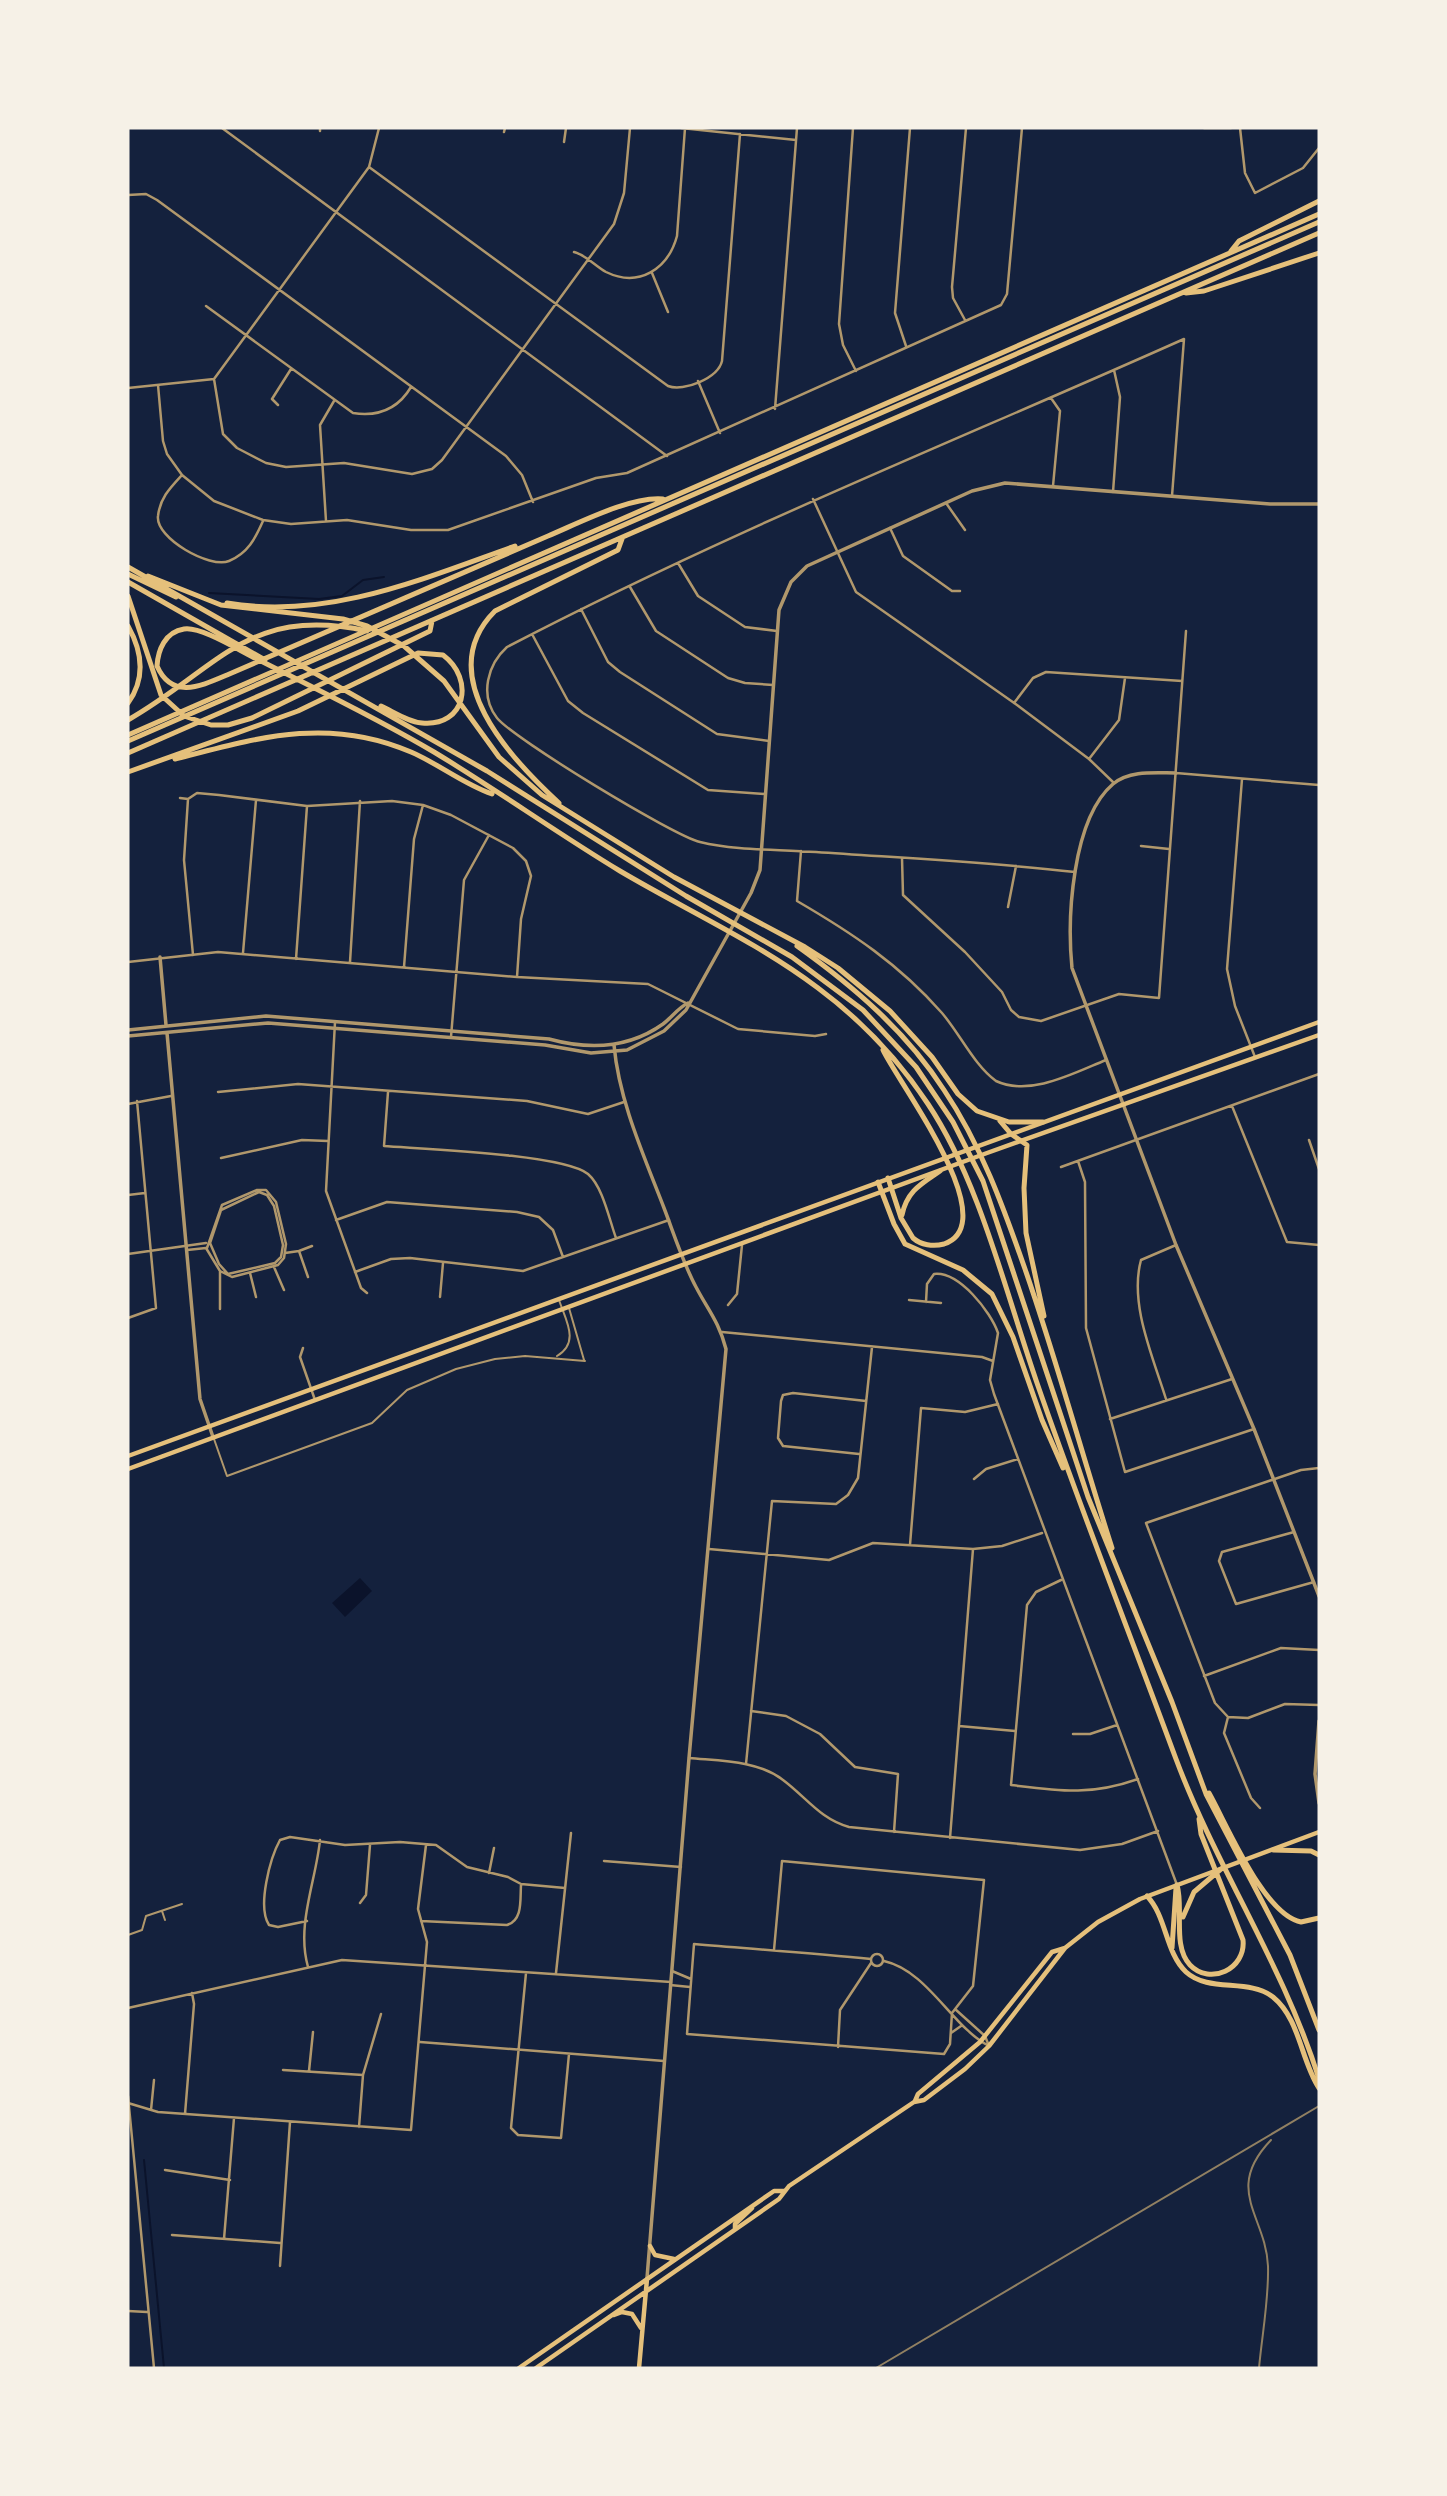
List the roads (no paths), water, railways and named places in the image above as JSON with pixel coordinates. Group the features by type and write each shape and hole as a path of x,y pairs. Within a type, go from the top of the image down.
{"highway":[{"path":"1231,251 1239,241 1319,201"},
{"path":"128,735 1319,214"},
{"path":"128,741 1319,222"},
{"path":"128,753 328,663 432,621 1319,233"},
{"path":"1179,293 1204,291 1319,252"},
{"path":"206,600 270,606 351,601 548,536 641,501 663,499"},
{"path":"307,684 213,637 192,629 171,634 158,653 158,666 172,684 181,688 197,688 548,536"},
{"path":"567,810 525,771 491,728 473,678 471,652 481,627 495,611 618,550 622,538"},
{"path":"128,567 487,771 686,896 801,962 854,1003 901,1050 947,1112 983,1181 1088,1497 1199,1775 1250,1882 1290,1955 1319,2030"},
{"path":"138,573 166,581 206,600 240,609 343,619 380,634 424,661 444,681 510,770 567,810 674,877 838,968 890,1011 969,1105 999,1120 1011,1134 1025,1141 1027,1145 1024,1188 1027,1237 1050,1343"},
{"path":"128,574 211,612"},
{"path":"128,582 437,754 502,797 797,973 832,999 881,1044 929,1107 968,1185 1079,1503 1198,1812 1293,2003 1319,2088"},
{"path":"128,596 155,682 173,709 202,723 219,725 241,722 429,631 432,621"},
{"path":"128,720 245,639 275,628 330,624 380,634"},
{"path":"128,626 141,668 138,683 128,703"},
{"path":"128,772 299,711 418,653 443,655 455,667 463,686 462,698 450,715 425,723 414,721 349,691"},
{"path":"147,765 271,736 329,732 380,741 412,752 502,797"},
{"path":"785,938 878,1010 916,1052 944,1089 990,1172 1050,1343 1126,1588"},
{"path":"881,1044 891,1068 939,1145 964,1206 960,1229 953,1238 941,1244 918,1242 901,1218 888,1178"},
{"path":"999,1120 1043,1122"},
{"path":"901,1218 910,1193 941,1170"},
{"path":"878,1182 897,1232 905,1244 963,1270 992,1294 1013,1337 1042,1420 1079,1503"},
{"path":"1177,1885 1183,1953 1195,1969 1219,1973 1237,1964 1243,1950 1243,1940 1200,1834 1198,1812"},
{"path":"1233,1842 1279,1911 1301,1922 1319,1918"},
{"path":"1273,1850 1311,1852 1319,1855"},
{"path":"1181,1927 1189,1899 1221,1869"},
{"path":"1172,1948 1177,1885"},
{"path":"1147,1896 1156,1905 1172,1948 1184,1970 1195,1978 1255,1988 1277,2001 1316,2076"}],"main road":[{"path":"128,1456 1319,1022"},
{"path":"128,1469 987,1153 1319,1035"},
{"path":"536,2368 779,2199 784,2191 914,2102 925,2100 965,2069 989,2046 1065,1948 1101,1920 1147,1896 1319,1832"},
{"path":"914,2102 918,2094 980,2042 1052,1952 1065,1948"},
{"path":"519,2368 754,2204 775,2191 784,2191"},
{"path":"735,2229 735,2224 754,2204"},
{"path":"650,2246 655,2255 675,2259"},
{"path":"639,2368 647,2278"},
{"path":"604,2319 627,2312 637,2319 642,2332"}],"street":[{"path":"222,128 667,456"},
{"path":"379,128 369,167 214,379 218,420 228,442 275,466 344,463 422,474 442,460 589,260 621,208 630,128"},
{"path":"564,142 566,128"},
{"path":"574,252 619,277 636,278 652,273 664,264 677,236 683,128 796,140"},
{"path":"775,409 797,128"},
{"path":"853,128 839,324 844,345 856,371"},
{"path":"906,347 895,313 910,128"},
{"path":"965,128 952,287 953,298 965,320"},
{"path":"158,385 163,441 167,454 182,475 214,501 263,520 291,524 347,520 411,530 447,530 596,478 627,473 775,409 1000,305 1007,294 1022,128"},
{"path":"1204,128 1231,128"},
{"path":"1240,128 1245,173 1255,192 1303,168 1319,148"},
{"path":"369,167 668,386 682,388 714,373 722,361 740,134"},
{"path":"128,195 146,194 157,200 466,427 515,466 533,502"},
{"path":"652,273 668,312"},
{"path":"206,306 353,413 398,406 411,387"},
{"path":"1076,872 694,841 611,794 517,734 496,717 488,693 489,672 497,656 532,634 581,609 813,499 1184,339 1172,496"},
{"path":"278,405 272,399 273,393 291,369"},
{"path":"1113,492 1120,397 1114,370"},
{"path":"128,387 214,379"},
{"path":"698,381 720,433"},
{"path":"1051,398 1060,411 1053,486"},
{"path":"326,521 320,425 334,401"},
{"path":"182,475 163,495 157,519 160,530 177,544 207,561 227,562 249,548 263,520"},
{"path":"128,1036 268,1023 545,1045 577,1052 614,1052 643,1044 664,1031 686,1010 757,881 781,603 791,582 807,566 835,551 946,503 1000,483 1270,504 1319,504"},
{"path":"813,499 856,592 1014,703 1089,759 1114,783"},
{"path":"946,503 965,530"},
{"path":"890,528 903,556 952,591 960,592"},
{"path":"678,563 698,596 746,627 777,631"},
{"path":"630,587 656,631 728,678 745,683 773,685"},
{"path":"581,609 608,662 620,672 717,734 769,741"},
{"path":"902,858 903,895 965,952 1002,992 1014,1014 1035,1022 1119,994 1159,998 1186,631"},
{"path":"532,634 568,701 583,713 708,790 765,794"},
{"path":"1014,703 1033,678 1046,672 1184,681"},
{"path":"1089,759 1119,720 1125,678"},
{"path":"1319,785 1144,772 1114,783 1097,804 1084,829 1076,872 1070,946 1072,968 1084,1006 1176,1245 1275,1480 1319,1596"},
{"path":"1242,779 1227,969 1232,997 1255,1058"},
{"path":"180,798 188,799 197,793 307,806 393,801 423,805 452,815 513,848 526,861 531,876 522,919 517,977"},
{"path":"188,799 184,860 192,955"},
{"path":"243,955 256,800"},
{"path":"350,963 360,801"},
{"path":"404,967 414,839 423,805"},
{"path":"296,959 307,806"},
{"path":"451,1037 464,880 489,835"},
{"path":"1141,846 1169,849"},
{"path":"802,851 797,901 860,938 880,954 941,1013 996,1081 1005,1085 1036,1086 1106,1060"},
{"path":"1008,906 1016,866"},
{"path":"128,962 218,952 517,977 648,984 750,1032 815,1037 826,1034"},
{"path":"160,957 200,1399 213,1437"},
{"path":"128,1030 266,1016 549,1039 581,1045 614,1045 650,1031 689,1002"},
{"path":"335,1022 326,1191 361,1288 367,1293"},
{"path":"614,1045 616,1072 625,1102 686,1264 696,1288 713,1311 726,1349 689,1758 647,2278"},
{"path":"1061,1167 1319,1074"},
{"path":"218,1092 298,1084 527,1101 588,1114 625,1102"},
{"path":"388,1092 384,1146 515,1156 579,1168 595,1182 616,1238"},
{"path":"128,1104 171,1096"},
{"path":"128,1318 156,1308 137,1101"},
{"path":"1232,1106 1287,1242 1319,1245"},
{"path":"221,1158 302,1140 328,1141"},
{"path":"1309,1140 1319,1169"},
{"path":"1078,1161 1085,1182 1086,1328 1125,1472 1254,1429"},
{"path":"284,1253 274,1206 264,1192 224,1207 207,1248 221,1269 229,1274 250,1272 273,1265 284,1253 312,1246"},
{"path":"128,1195 145,1193"},
{"path":"336,1220 387,1202 517,1212 539,1217 554,1230 563,1257"},
{"path":"355,1272 391,1259 410,1258 523,1271 669,1220"},
{"path":"187,1248 208,1243"},
{"path":"208,1243 213,1259"},
{"path":"728,1305 737,1294 742,1245"},
{"path":"1166,1399 1140,1307 1139,1267 1142,1260 1176,1245"},
{"path":"128,1254 150,1250 207,1248"},
{"path":"299,1251 307,1277"},
{"path":"440,1297 443,1263"},
{"path":"273,1265 284,1290"},
{"path":"220,1309 221,1269"},
{"path":"250,1272 256,1297"},
{"path":"926,1302 929,1280 934,1274 944,1275 959,1284 977,1301 996,1328 991,1386 1043,1533 1177,1885"},
{"path":"909,1300 941,1303"},
{"path":"722,1332 982,1357 993,1362"},
{"path":"746,1764 772,1501 824,1505 842,1501 855,1485 861,1455 872,1347"},
{"path":"303,1348 300,1357 314,1400"},
{"path":"1110,1419 1232,1379"},
{"path":"861,1455 783,1446 778,1438 783,1395 793,1393 866,1401"},
{"path":"910,1545 921,1408 964,1412 998,1404"},
{"path":"974,1479 986,1469 1018,1459"},
{"path":"1319,1468 1275,1480 1146,1524 1215,1703 1228,1717 1248,1718 1284,1704 1319,1705"},
{"path":"1294,1532 1220,1554 1219,1561 1236,1604 1314,1582"},
{"path":"709,1549 829,1560 873,1543 973,1549 1002,1546 1043,1533"},
{"path":"950,1838 973,1549"},
{"path":"1061,1580 1036,1592 1027,1605 1011,1785 1089,1792 1138,1779"},
{"path":"1204,1676 1281,1648 1319,1650"},
{"path":"751,1711 786,1716 820,1734 855,1767 898,1774 894,1833"},
{"path":"1228,1717 1224,1733 1251,1798 1260,1808"},
{"path":"1319,1721 1315,1774 1319,1803"},
{"path":"959,1726 1015,1731"},
{"path":"1073,1734 1090,1734 1117,1726"},
{"path":"689,1758 746,1764 783,1779 830,1820 849,1827 1080,1850 1122,1844 1158,1831"},
{"path":"556,1973 571,1833"},
{"path":"307,1921 278,1927 269,1925 264,1917 267,1880 280,1840 290,1837 370,1845 443,1847 467,1867 508,1877 521,1884 565,1888"},
{"path":"308,1967 304,1952 309,1889 318,1866 320,1840"},
{"path":"360,1903 366,1895 370,1845"},
{"path":"128,2103 151,2110 184,2114 411,2130 425,1965 426,1942 418,1909 426,1845"},
{"path":"489,1873 494,1848"},
{"path":"604,1861 681,1867"},
{"path":"774,1950 782,1861 984,1880 973,1986 953,2011 947,2050 937,2056 687,2034 694,1944 871,1961 878,1967 884,1961"},
{"path":"421,1921 507,1925 514,1923 518,1917 521,1884"},
{"path":"838,2047 840,2010 871,1961 879,1954 884,1961 938,1996 985,2036 989,2046"},
{"path":"128,2008 308,1967 356,1960 556,1973 690,1987"},
{"path":"672,1971 691,1979"},
{"path":"526,1972 511,2128 518,2135 561,2138 569,2054"},
{"path":"184,2114 192,2028 192,1993"},
{"path":"953,2011 961,2026 989,2046"},
{"path":"359,2127 363,2075 381,2014"},
{"path":"966,2030 971,2024"},
{"path":"951,2033 961,2026"},
{"path":"309,2071 313,2032"},
{"path":"420,2042 664,2061"},
{"path":"283,2070 363,2075"},
{"path":"151,2110 154,2080"},
{"path":"128,2095 154,2368"},
{"path":"225,2239 234,2118"},
{"path":"279,2266 290,2122"},
{"path":"165,2169 230,2180"},
{"path":"172,2235 281,2244"},
{"path":"128,2311 147,2312"}],"lane":[{"path":"556,1357 568,1348 571,1337 559,1299"},
{"path":"213,1437 227,1476 372,1423 400,1395 438,1375 495,1359 556,1357 585,1361 568,1307"},
{"path":"128,1935 142,1930 146,1916 182,1903"},
{"path":"162,1910 165,1920"}],"water":[{"path":"360,1578 372,1591 345,1617 332,1603"}],"waterway":[{"path":"209,593 319,599 342,596 363,580 384,577"},
{"path":"144,2160 164,2368"}],"railway":[{"path":"876,2368 1319,2106"},
{"path":"1259,2368 1268,2266 1266,2248 1248,2189 1250,2174 1257,2158 1271,2140"}]}
